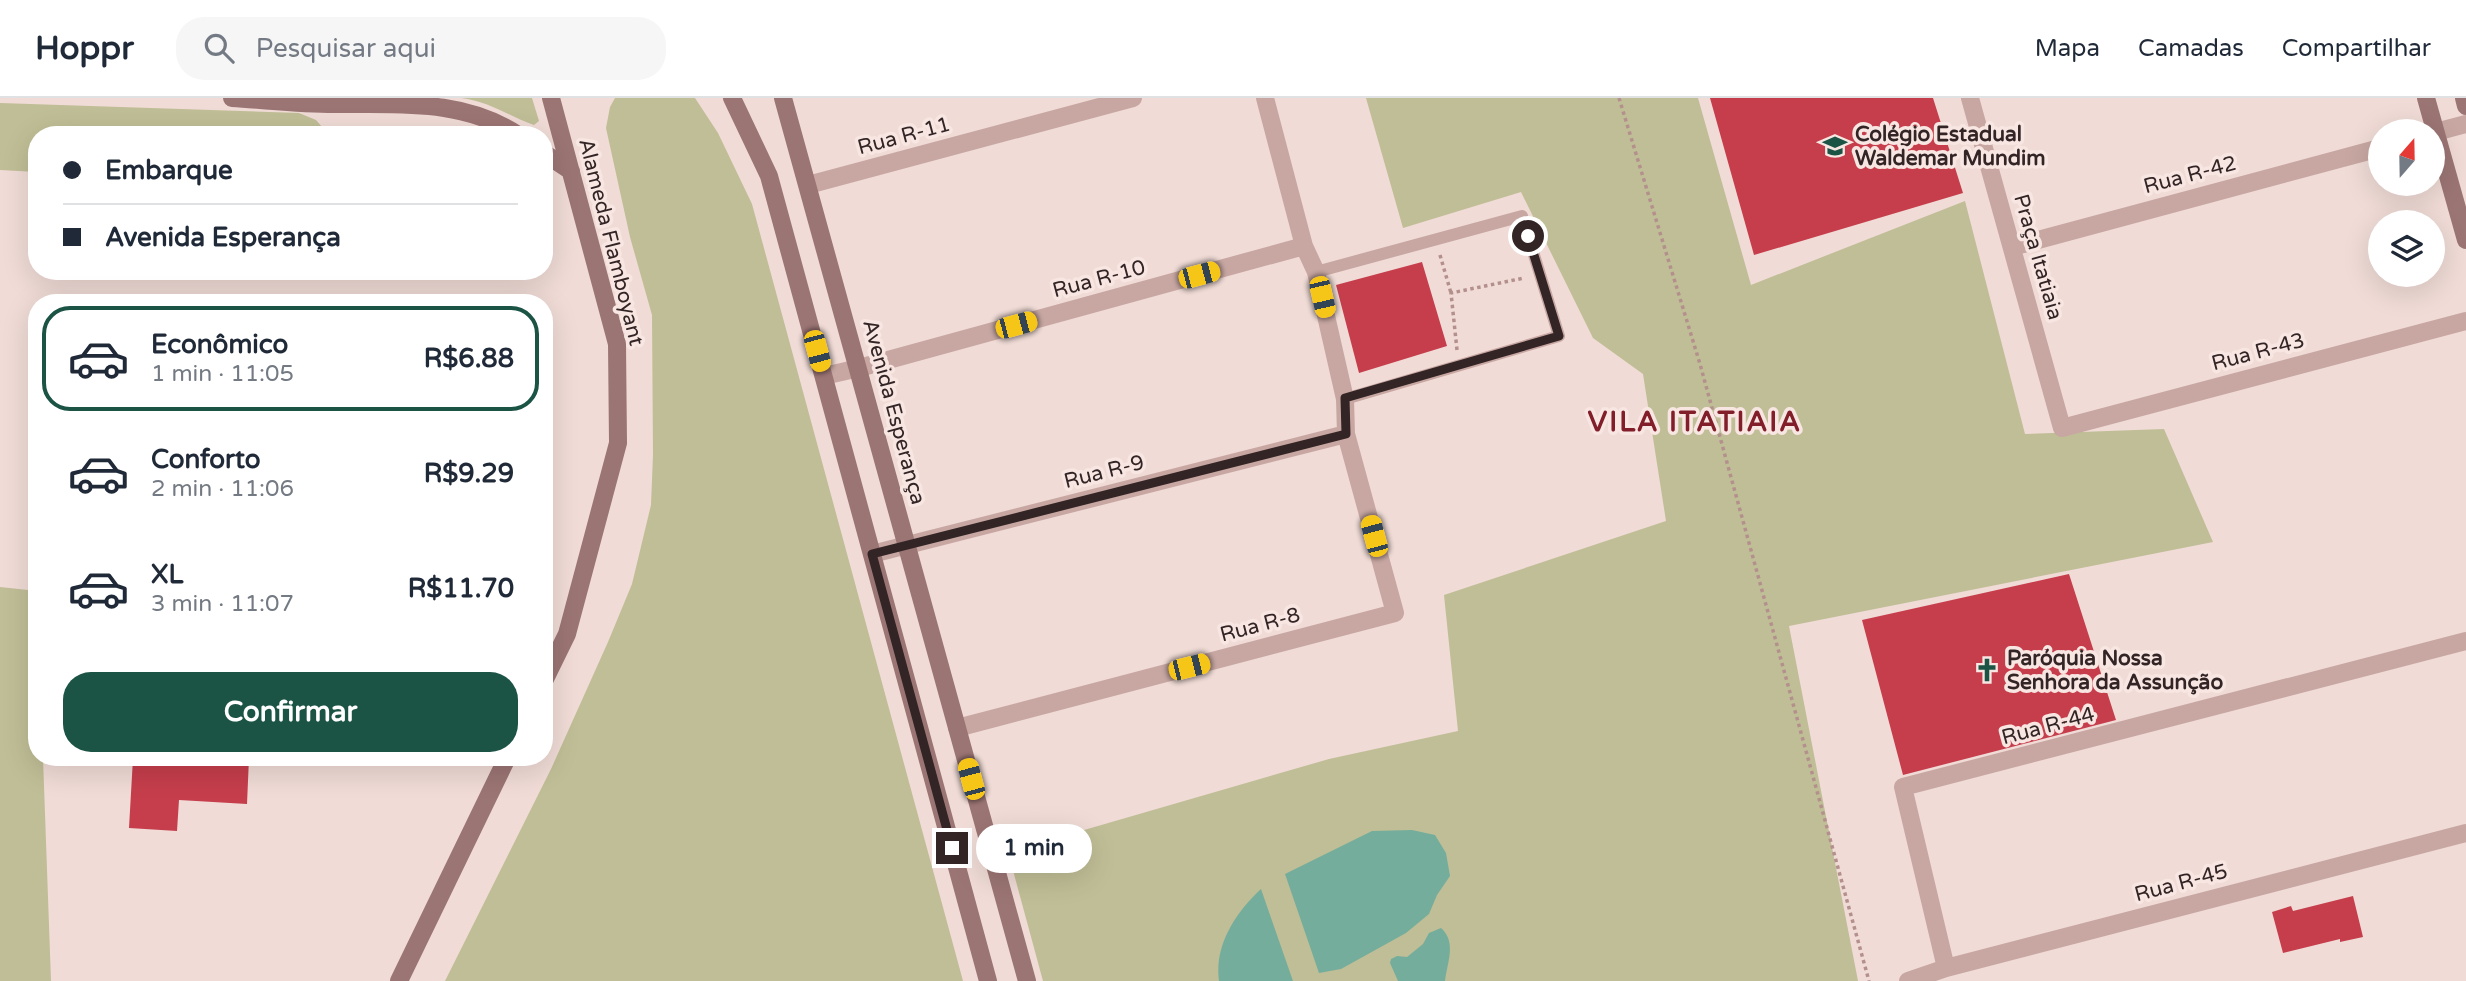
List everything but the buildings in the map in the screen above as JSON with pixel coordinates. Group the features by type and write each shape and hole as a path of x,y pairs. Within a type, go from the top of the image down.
{"main road":[{"path":"232,98 434,106 477,113 502,126"},
{"name":"Alameda Flamboyant","path":"551,98 552,126"},
{"path":"732,98 769,176 988,981"},
{"name":"Avenida Esperança","path":"783,98 1027,981"},
{"path":"2426,98 2431,119"},
{"path":"2464,98 2466,106"},
{"name":"Alameda Flamboyant","path":"553,133 571,171 617,344 618,443 567,634 553,663"},
{"path":"553,159 571,171"},
{"path":"2445,170 2466,240"},
{"path":"399,981 503,766"}],"street":[{"name":"Rua R-11","path":"808,185 1133,98"},
{"path":"1265,98 1304,246 1316,272 1345,398 1346,434"},
{"name":"Praça Itatiaia","path":"1970,98 2062,428"},
{"path":"2445,130 2466,124"},
{"name":"Rua R-42","path":"2012,247 2368,151"},
{"name":"Rua R-10","path":"824,376 1304,246"},
{"name":"Rua R-43","path":"2062,428 2466,321"},
{"name":"Rua R-9","path":"872,554 1346,434"},
{"name":"Rua R-8","path":"957,728 1395,613 1346,434"},
{"name":"Rua R-44","path":"1947,968 1903,787 2466,641"},
{"name":"Rua R-45","path":"1908,981 1947,968 2466,833"}],"lane":[{"path":"1316,272 1522,216 1559,336 1345,398"}],"path":[{"path":"1619,98 1700,364 1869,981"},
{"path":"1436,239 1451,293 1459,365"},
{"path":"1451,293 1540,274"}],"shaded area":[{"path":"461,98 532,98 539,121 534,125 489,105"},
{"path":"615,98 695,98 718,133 752,204 963,981 445,981 553,766 608,642 632,584 651,505 652,315 630,237 606,128 610,107"},
{"path":"1366,98 1698,98 1751,285 1965,201 2025,434 2164,429 2213,542 1789,626 1858,981 1043,981 1008,852 1329,759 1458,731 1444,595 1666,521 1643,374 1593,338 1521,192 1403,228"},
{"path":"0,103 299,113 316,120 321,126 28,126 28,172 0,170"},
{"path":"0,587 28,590 28,766 43,766 51,981 0,981"},
{"path":"1412,830 1435,835 1446,853 1450,876 1437,895 1429,914 1406,933 1341,969 1319,973 1285,874 1372,831"},
{"path":"1261,889 1293,981 1219,981 1220,955 1229,930 1243,908"},
{"path":"1441,928 1450,946 1445,981 1398,981 1390,963 1391,959 1397,956 1407,957 1423,944 1429,933"}],"place":[{"name":"Colégio Estadual Waldemar Mundim","path":"1835,146"},
{"name":"Paróquia Nossa Senhora da Assunção","path":"1987,670"}],"district":[{"name":"VILA ITATIAIA","path":"1695,422"}],"route":[{"path":"952,848 872,554 1346,434 1345,398 1559,336 1528,236"}]}
